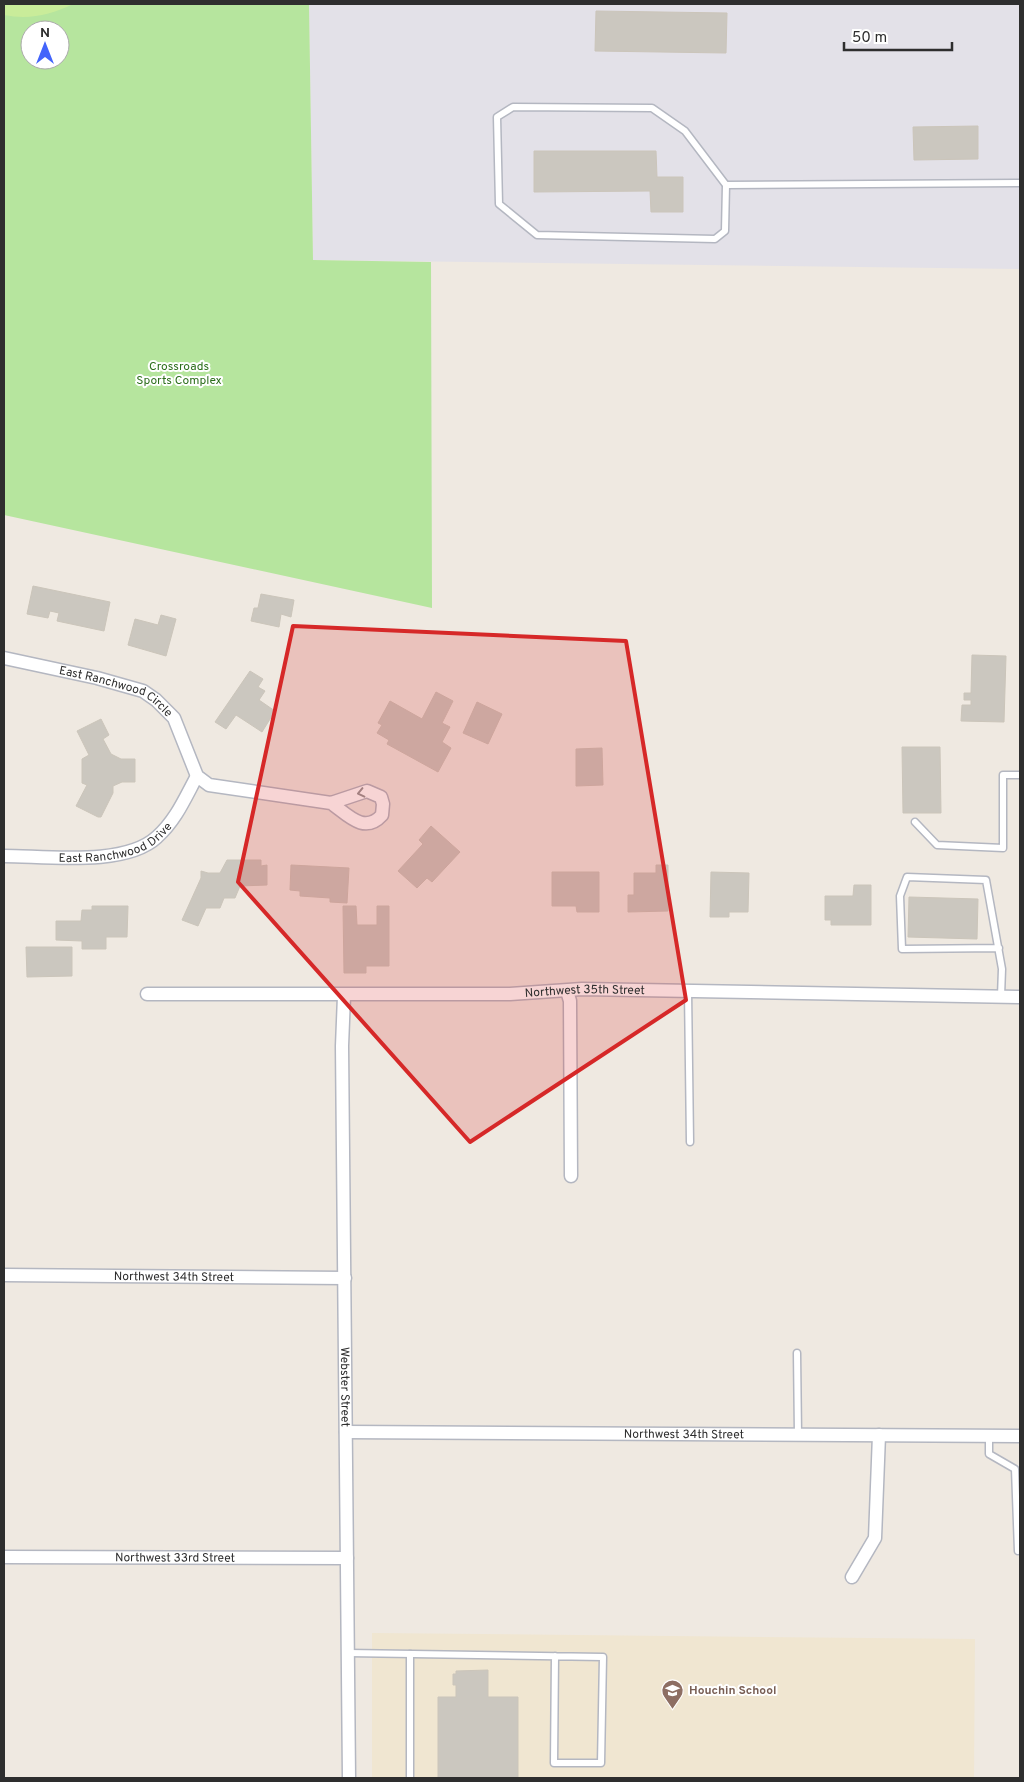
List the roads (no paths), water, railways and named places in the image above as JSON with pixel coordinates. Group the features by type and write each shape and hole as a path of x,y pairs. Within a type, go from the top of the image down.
{"street":[{"name":"East Ranchwood Circle","path":"4,658 97,678 143,691 165,707 174,718 196,776"},
{"path":"196,776 209,785 331,802"},
{"name":"East Ranchwood Drive","path":"4,856 109,856 141,848 156,839 176,816 196,776"},
{"name":"Northwest 35th Street","path":"148,994 344,996 376,993 510,994 582,989 1020,997"},
{"path":"567,991 570,1001 571,1176"},
{"name":"Webster Street","path":"344,996 342,1046 349,1778"},
{"name":"Northwest 34th Street","path":"4,1274 345,1278"},
{"name":"Northwest 34th Street","path":"346,1432 1020,1436"},
{"path":"852,1577 876,1538 879,1435"},
{"name":"Northwest 33rd Street","path":"4,1557 348,1558"}],"lane":[{"path":"513,107 652,108 685,131 726,184 725,231 715,238 537,235 499,204 497,116 513,107"},
{"path":"726,184 1020,183"},
{"path":"915,822 937,845 1003,848 1003,775 1020,775"},
{"path":"998,948 902,949 900,896 907,877 986,880 1002,969 1002,996"},
{"path":"688,990 690,1142"},
{"path":"797,1353 798,1434"},
{"path":"989,1436 989,1454 1015,1469 1018,1551"},
{"path":"348,1653 555,1656 603,1657 601,1763 554,1763 555,1656"},
{"path":"410,1654 410,1778"}],"place":[{"name":"Houchin School","path":"673,1709"}],"park label":[{"name":"Crossroads Sports Complex","path":"179,373"}]}
